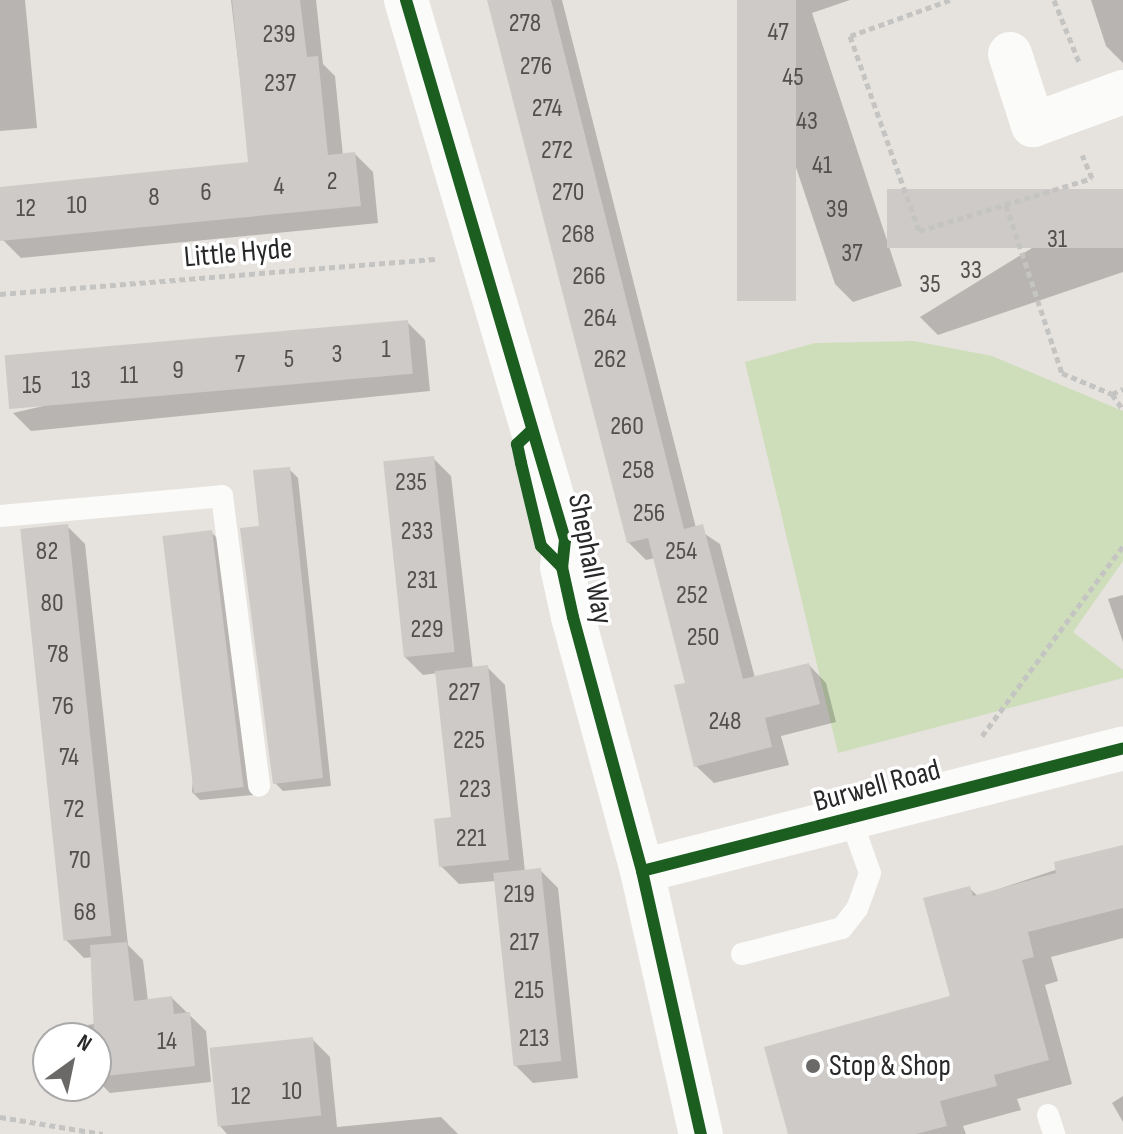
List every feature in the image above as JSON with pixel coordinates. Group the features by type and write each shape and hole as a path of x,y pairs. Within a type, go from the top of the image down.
{"street":[{"name":"Shephall Way","path":"406,0 565,540 562,567 573,617 642,871 701,1134"},
{"path":"1010,54 1033,125 1094,103"},
{"name":"Burwell Road","path":"642,871 1123,748"}],"lane":[{"path":"0,516 222,496 259,786"},
{"path":"742,954 842,928 867,895 870,873 851,820"}],"path":[{"path":"950,0 850,36 919,231 1092,178 1094,103 1054,0"},
{"path":"1006,205 1062,373 1112,394 1123,410"},
{"path":"1112,394 1123,389"},
{"path":"936,798 1123,546"},
{"path":"0,1117 103,1134"}],"green space":[{"path":"914,341 992,356 1123,411 1123,561 1073,632 1123,670 1123,678 838,753 745,362 815,343"}],"building":[{"path":"232,0 300,0 307,57 318,56 328,155 355,152 361,206 0,241 0,187 248,162"},
{"path":"487,0 551,0 684,529 703,524 743,679 809,663 820,704 765,718 772,747 694,767 674,685 685,683 648,538 627,543"},
{"path":"737,0 796,0 796,301 737,301"},
{"path":"887,189 1123,189 1123,248 887,248"},
{"path":"408,320 413,374 9,409 5,355"},
{"path":"434,456 455,652 404,657 383,461"},
{"path":"290,467 323,778 273,784 240,528 259,526 253,470"},
{"path":"68,524 111,936 64,941 20,529"},
{"path":"212,530 244,787 194,793 162,536"},
{"path":"488,665 509,860 439,867 434,819 451,817 435,671"},
{"path":"1123,845 1123,908 1028,932 1034,957 1022,960 1049,1060 994,1075 997,1086 940,1101 947,1126 916,1134 788,1134 764,1047 950,996 923,898 970,886 973,896 1056,873 1054,862"},
{"path":"541,868 561,1061 514,1066 493,873"},
{"path":"127,942 134,1001 172,996 174,1014 190,1012 195,1066 112,1075 112,1022 94,1022 90,945"},
{"path":"313,1037 321,1116 218,1126 210,1048"}],"cycle path":[{"path":"406,0 565,540 562,567 573,617 642,871 701,1134"},
{"path":"530,432 517,444 521,463 541,546 562,567"},
{"path":"642,871 1123,748"}],"place":[{"name":"Stop & Shop","path":"813,1066"}]}
